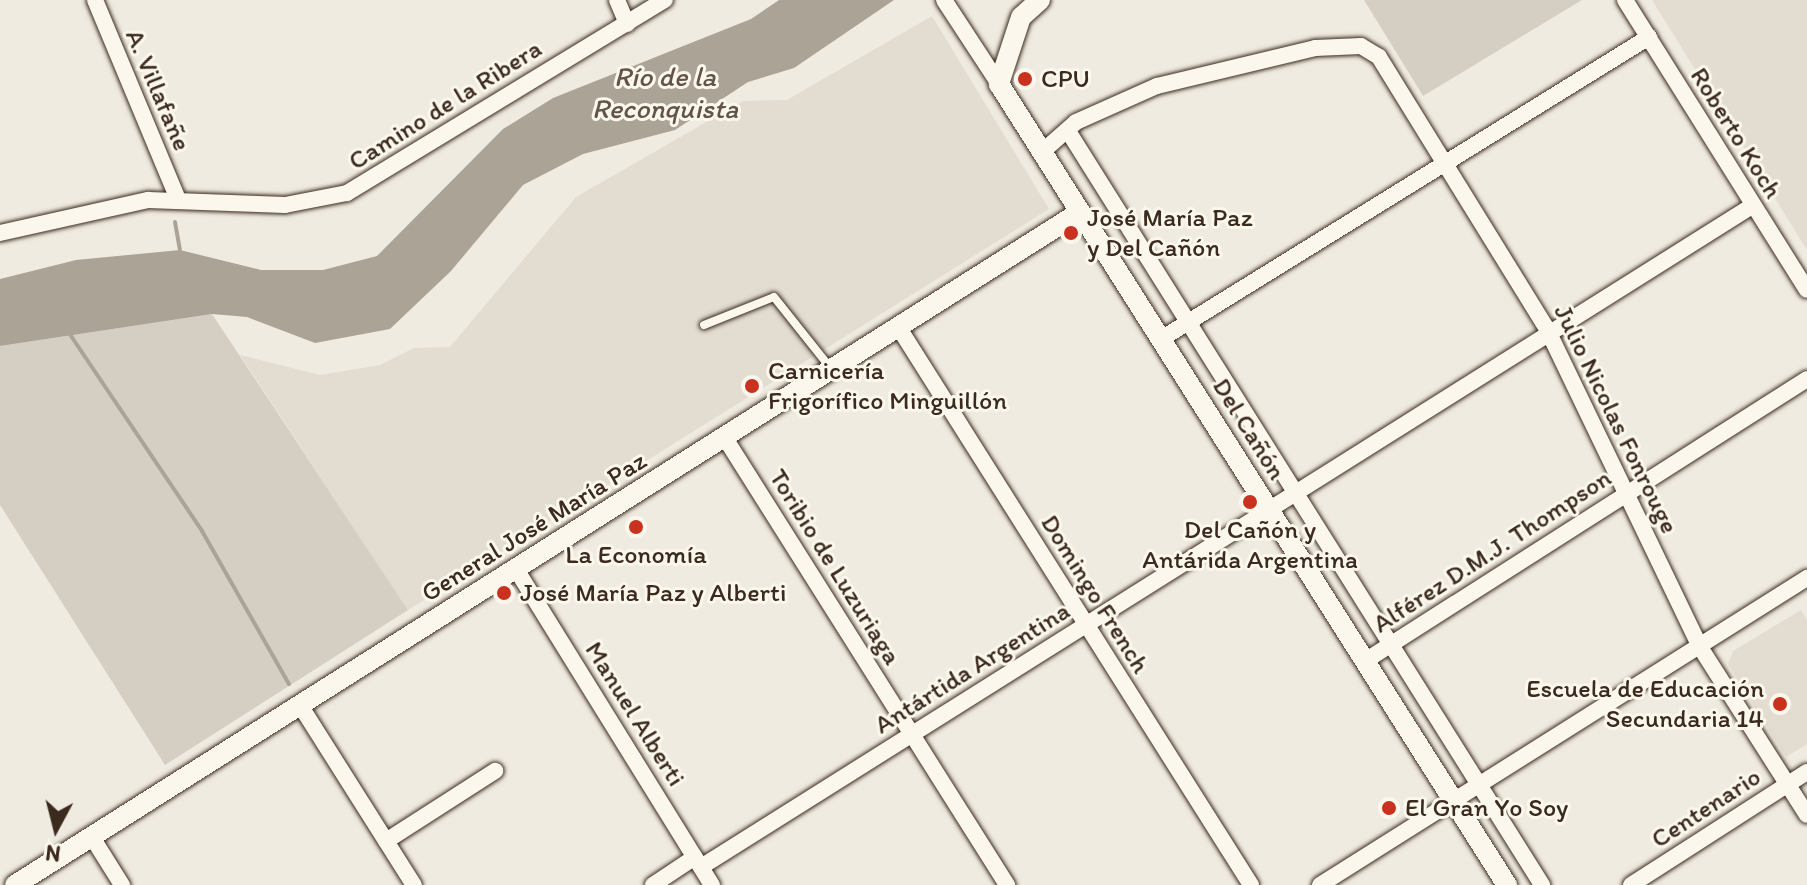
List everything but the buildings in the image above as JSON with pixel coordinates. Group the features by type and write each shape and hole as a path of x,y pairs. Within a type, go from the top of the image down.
{"street":[{"name":"A. Villafañe","path":"95,0 178,199"},
{"path":"617,0 627,24"},
{"name":"Camino de la Ribera","path":"0,233 178,199 285,205 347,193 665,0"},
{"path":"999,84 1021,17 1040,0"},
{"name":"Roberto Koch","path":"1625,0 1807,290"},
{"name":"Del Cañón","path":"945,1 1507,885"},
{"path":"1161,339 1649,37"},
{"name":"Julio Nicolas Fonrouge","path":"1068,131 1157,86 1315,48 1371,51 1446,162 1548,331 1700,647 1807,815"},
{"path":"1042,152 1068,131"},
{"name":"Del Cañón","path":"1068,131 1542,885"},
{"name":"Antártida Argentina","path":"653,885 698,862 912,734 1548,331 1752,206"},
{"name":"General José María Paz","path":"15,885 1080,212"},
{"name":"Domingo French","path":"899,328 1251,885"},
{"name":"Alférez D.M.J. Thompson","path":"1365,661 1807,379"},
{"name":"Toribio de Luzuriaga","path":"725,438 1007,885"},
{"name":"Manuel Alberti","path":"516,569 712,885"},
{"path":"1320,885 1807,578"},
{"path":"300,705 414,885"},
{"path":"386,841 495,771"},
{"name":"Centenario","path":"1631,885 1807,772"},
{"path":"92,837 122,885"}],"lane":[{"path":"704,325 774,297 832,370"}],"shaded area":[{"path":"1364,0 1582,0 1423,96"},
{"path":"1652,0 1807,0 1807,250"},
{"path":"932,16 1049,209 408,610 240,355 320,375 380,365 414,348 450,347 576,197 743,101 787,100"},
{"path":"212,314 408,610 165,765 0,505 0,346"},
{"name":"Escuela de Educación Secundaria 14","path":"1801,610 1807,620 1807,744 1786,757 1728,664 1733,651"}],"water":[{"name":"Río de la Reconquista","path":"779,0 894,0 794,68 748,82 675,130 583,154 523,185 451,271 390,329 315,343 247,317 212,314 0,346 0,279 76,260 180,250 261,270 323,270 377,256 503,129 553,98 751,19"}],"waterway":[{"path":"175,222 180,250"},
{"path":"65,327 202,531 289,684"}],"place":[{"name":"CPU","path":"1025,79"},
{"name":"José María Paz y Del Cañón","path":"1071,233"},
{"name":"Carnicería Frigorífico Minguillón","path":"752,386"},
{"name":"Del Cañón y Antárida Argentina","path":"1250,502"},
{"name":"La Economía","path":"636,527"},
{"name":"José María Paz y Alberti","path":"504,593"},
{"name":"Escuela de Educación Secundaria 14","path":"1780,704"},
{"name":"El Gran Yo Soy","path":"1389,808"}]}
